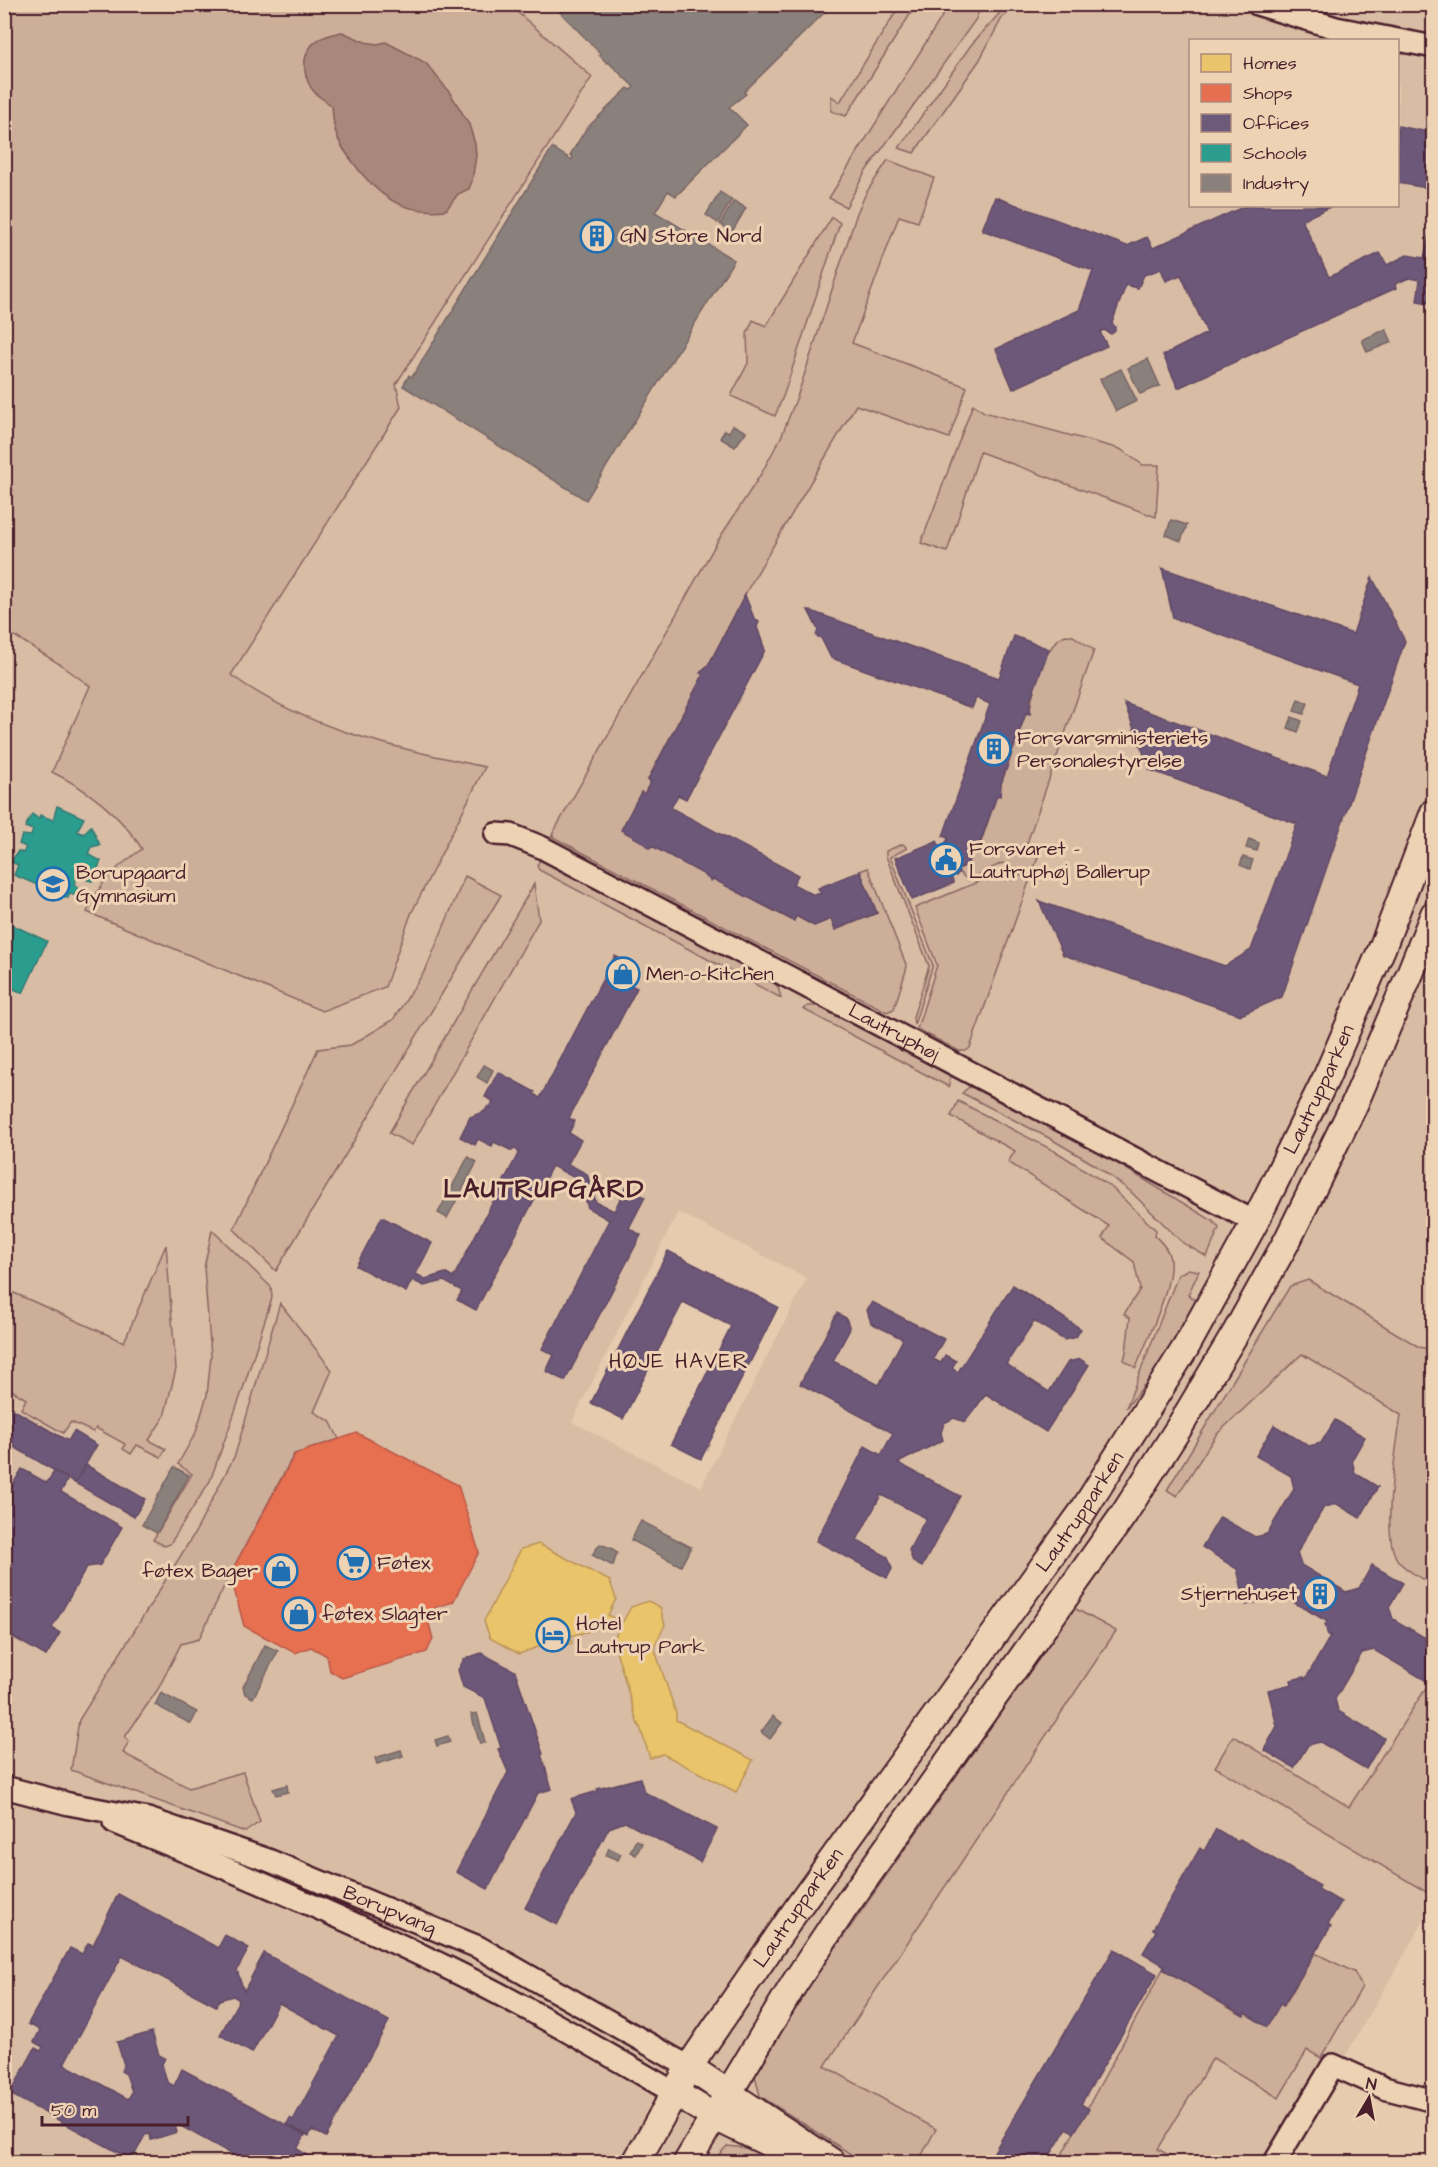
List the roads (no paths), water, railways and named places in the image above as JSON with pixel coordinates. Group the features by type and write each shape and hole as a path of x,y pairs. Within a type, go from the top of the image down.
{"street":[{"path":"1257,4 1336,28 1393,39"},
{"path":"1399,40 1434,47"},
{"name":"Lautrupparken","path":"636,2163 689,2067 801,1903 1083,1511 1186,1347 1255,1222 1326,1078 1356,1012 1434,812"},
{"name":"Lautruphøj","path":"496,834 518,837 542,847 1288,1239"},
{"name":"Lautrupparken","path":"687,2163 782,2003 843,1910 1124,1514 1205,1385 1288,1239 1354,1105 1434,914"},
{"name":"Borupvang","path":"4,1787 69,1804 148,1819 257,1856 446,1932 478,1947 689,2067"},
{"name":"Borupvang","path":"69,1804 261,1882 460,1974 584,2040 675,2093"},
{"path":"1275,2163 1333,2065 1384,2088 1434,2101"},
{"path":"689,2067 832,2163"},
{"path":"675,2093 807,2163"}],"place":[{"name":"GN Store Nord","path":"597,236"},
{"name":"Forsvarsministeriets Personalestyrelse","path":"994,749"},
{"name":"Forsvaret - Lautruphøj Ballerup","path":"946,860"},
{"name":"Borupgaard Gymnasium","path":"53,884"},
{"name":"Men-o-Kitchen","path":"623,974"},
{"name":"Føtex","path":"354,1563"},
{"name":"føtex Bager","path":"281,1571"},
{"name":"Stjernehuset","path":"1320,1594"},
{"name":"føtex Slagter","path":"299,1614"},
{"name":"Hotel Lautrup Park","path":"553,1635"}],"district":[{"name":"LAUTRUPGÅRD","path":"544,1189"},
{"name":"HØJE HAVER","path":"679,1361"}]}
